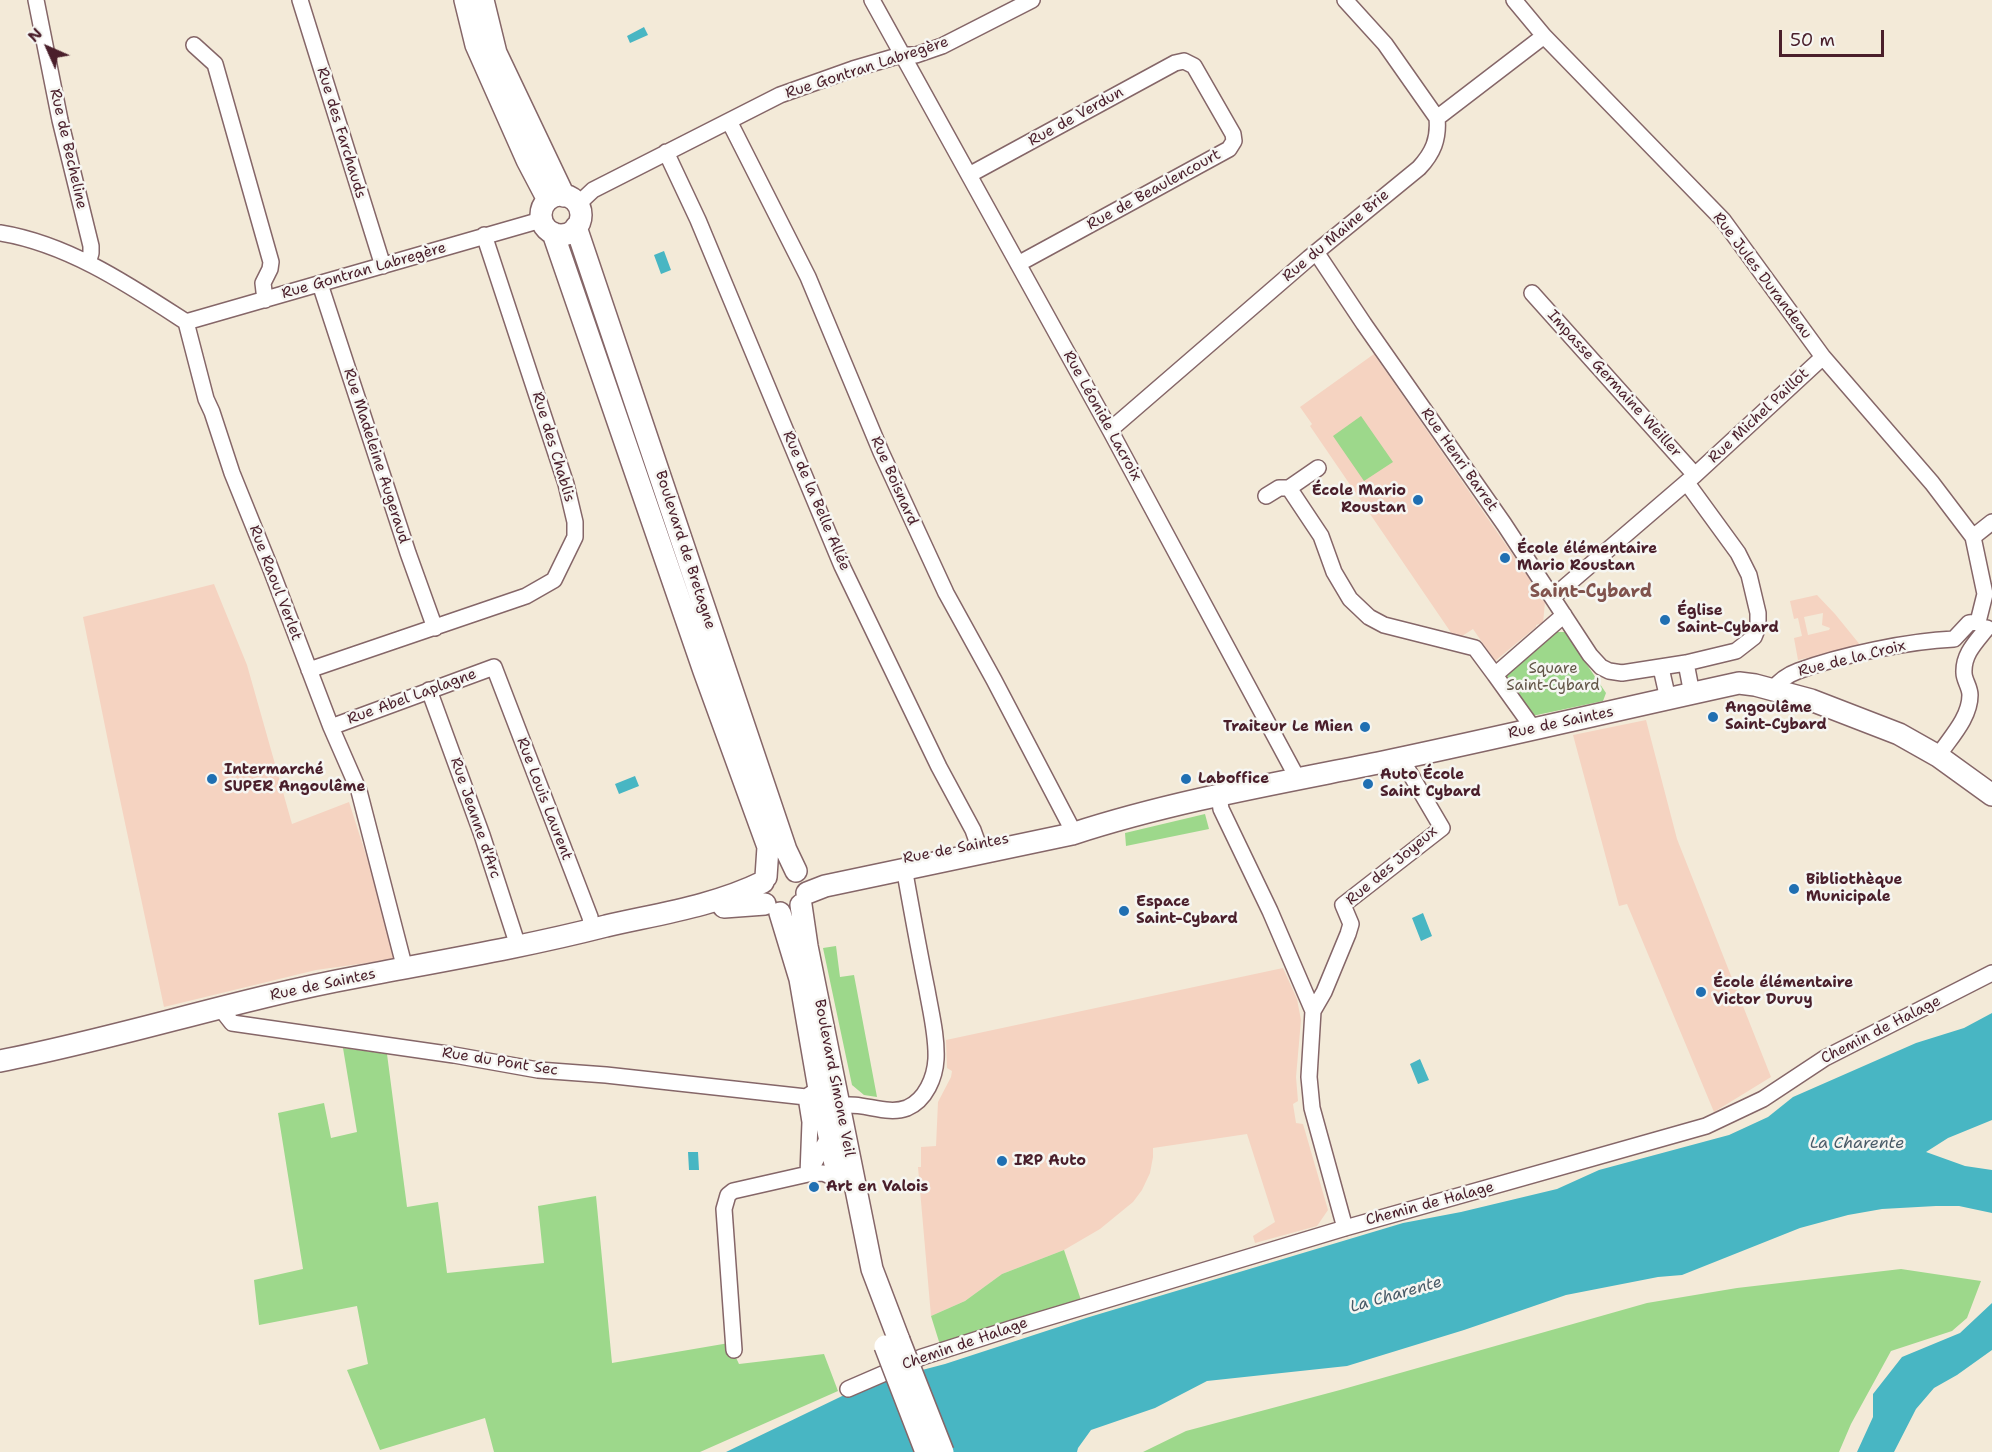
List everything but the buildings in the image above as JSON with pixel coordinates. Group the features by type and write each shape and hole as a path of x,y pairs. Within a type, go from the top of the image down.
{"main road":[{"name":"Boulevard de Bretagne","path":"465,0 476,45 527,160 557,211 704,671 768,847 764,879"},
{"name":"Boulevard de Bretagne","path":"483,0 496,53 566,234 576,227 786,850 802,887"},
{"name":"Rue de Saintes","path":"802,887 823,876 859,866 910,864 1533,728 1592,718 1739,683 1810,700 1899,734 1938,756 1992,795"},
{"name":"Rue de Saintes","path":"910,864 966,846 1071,830"},
{"path":"783,867 802,887 792,912 772,908 762,897 764,879 770,872 783,867"},
{"name":"Rue de Saintes","path":"0,1061 39,1054 356,977 592,931 735,894 764,879"},
{"name":"Boulevard Simone Veil","path":"802,887 802,918 872,1269 926,1452"},
{"name":"Rue de Saintes","path":"649,917 752,903 772,908"},
{"name":"Boulevard Simone Veil","path":"772,908 800,979 813,1093 829,1136 863,1284 943,1452"}],"street":[{"name":"Rue de Becheline","path":"36,0 60,120 91,246 88,263"},
{"name":"Rue des Farchauds","path":"300,0 382,266"},
{"name":"Rue Léonide Lacroix","path":"872,0 1110,430 1293,770 1295,780"},
{"name":"Rue Gontran Labregère","path":"186,322 382,266 557,211 666,152 780,95 853,69 901,55 916,55 942,46 1032,0"},
{"path":"1345,0 1385,44 1437,118 1544,36"},
{"name":"Rue Jules Durandeau","path":"1514,0 1544,36 1723,220 1823,357 1932,483 1972,537"},
{"path":"194,45 215,64 271,262 263,283 265,300"},
{"name":"Rue de Verdun","path":"969,175 1175,63 1184,61"},
{"name":"Rue de Beaulencourt","path":"1018,264 1229,149 1234,141 1233,134 1194,66 1184,61"},
{"name":"Rue du Maine Brie","path":"1110,430 1206,345 1424,162 1429,157 1438,132 1437,118"},
{"name":"Rue Boisnard","path":"729,121 808,277 881,452 945,593 994,680 1071,830"},
{"name":"Rue de la Belle Allée","path":"666,152 698,220 842,566 939,767 974,830 978,844"},
{"path":"0,233 33,241 88,263 143,294 186,322"},
{"name":"Rue des Chablis","path":"309,670 526,596 554,580 574,537 575,522 566,484 484,235"},
{"name":"Rue Henri Barret","path":"1316,252 1553,597 1590,655 1601,667 1610,671 1622,673 1646,668 1661,668"},
{"name":"Rue Madeleine Augeraud","path":"320,284 408,553 435,628"},
{"name":"Impasse Germaine Weiller","path":"1532,293 1691,479 1738,553 1749,575 1758,614 1758,627 1754,637 1736,651 1686,663"},
{"name":"Rue Raoul Verlet","path":"186,322 206,399 231,473 270,567 331,727 359,791 405,969"},
{"name":"Rue Michel Paillot","path":"1553,597 1691,479 1823,357"},
{"path":"1266,496 1279,488 1289,488 1318,468"},
{"path":"1289,488 1321,536 1334,572 1350,599 1384,626 1475,648 1533,728"},
{"path":"1938,756 1960,724 1967,709 1970,693 1964,675 1965,661 1970,649 1986,628 1985,594 1972,537 1992,522"},
{"path":"1495,675 1564,615"},
{"path":"1946,640 1969,623 1986,628"},
{"path":"1946,640 1970,649"},
{"name":"Rue de la Croix","path":"1772,690 1780,680 1797,671 1851,656 1946,640"},
{"path":"1668,699 1661,668 1686,663 1692,694"},
{"name":"Rue Abel Laplagne","path":"331,727 494,667"},
{"name":"Rue Louis Laurent","path":"494,667 590,917 592,931"},
{"name":"Rue Jeanne d'Arc","path":"429,690 482,835 518,946"},
{"name":"Rue des Joyeux","path":"1313,1011 1324,992 1351,924 1343,905 1442,828 1403,758"},
{"path":"1219,796 1221,809 1270,911 1313,1011 1309,1077 1312,1108 1345,1228"},
{"path":"839,1106 847,1104 895,1110 906,1108 916,1103 924,1094 933,1076 936,1060 934,1033 910,864"},
{"name":"Chemin de Halage","path":"848,1389 922,1357 1345,1228 1706,1126 1763,1099 1835,1053 1992,973"},
{"name":"Rue du Pont Sec","path":"221,1009 232,1023 454,1055 538,1070 813,1093"},
{"path":"808,1174 813,1093"},
{"path":"808,1174 829,1136"},
{"path":"734,1350 724,1209 728,1196 733,1191 808,1174 823,1173 839,1180"}],"shaded area":[{"name":"École Mario Roustan","path":"1374,354 1533,584 1539,598 1545,602 1543,623 1536,625 1495,661 1473,629 1459,638 1454,637 1310,426 1312,424 1300,407"},
{"path":"214,584 247,665 292,824 349,802 375,883 395,959 316,970 164,1007 83,617"},
{"path":"1817,595 1861,646 1798,660 1794,638 1802,636 1798,618 1794,619 1790,601","holes":["1823,613 1822,625 1830,628 1829,630 1808,635 1804,617"]},
{"name":"École élémentaire Victor Duruy","path":"1646,720 1677,839 1771,1077 1714,1112 1627,904 1619,906 1573,735"},
{"path":"1283,968 1297,999 1301,1020 1296,1077 1298,1101 1293,1104 1296,1123 1303,1124 1328,1210 1317,1226 1255,1243 1253,1236 1275,1222 1247,1134 1153,1148 1150,1173 1142,1190 1133,1202 1100,1229 1064,1250 1002,1274 965,1301 931,1316 918,1167 921,1167 921,1147 936,1146 938,1102 952,1071 947,1068 946,1040"}],"green space":[{"path":"1361,416 1393,462 1364,481 1333,436"},
{"name":"Square Saint-Cybard","path":"1556,632 1565,632 1606,693 1603,701 1532,716 1505,676"},
{"path":"1205,814 1209,829 1126,846 1125,833"},
{"path":"836,946 840,977 854,975 877,1097 864,1095 852,1085 823,948"},
{"path":"343,1048 387,1054 407,1207 438,1202 447,1273 544,1263 538,1206 596,1196 612,1363 729,1343 739,1364 824,1354 838,1391 700,1452 494,1452 485,1418 380,1450 347,1370 368,1364 357,1306 259,1325 254,1280 303,1269 278,1113 324,1103 331,1138 357,1132"},
{"path":"1064,1250 1082,1303 941,1348 931,1316 965,1301 1002,1274"},
{"path":"1901,1269 1981,1281 1967,1318 1952,1331 1891,1351 1851,1424 1839,1452 1143,1452 1186,1431 1647,1303 1737,1288"}],"water":[{"path":"644,27 648,35 630,43 627,36"},
{"path":"664,251 671,270 661,274 654,255"},
{"path":"635,776 639,786 619,794 615,784"},
{"path":"1423,913 1432,936 1421,941 1412,918"},
{"name":"La Charente","path":"1992,1013 1992,1120 1948,1138 1926,1152 1965,1166 1992,1170 1992,1213 1959,1206 1936,1206 1882,1209 1848,1215 1800,1228 1682,1275 1658,1277 1566,1295 1464,1330 1347,1366 1207,1381 1155,1408 1091,1430 1077,1452 726,1452 865,1385 945,1364 1086,1318 1403,1223 1557,1189 1599,1170 1729,1135 1768,1117 1793,1097 1916,1043 1964,1028"},
{"path":"1420,1059 1429,1080 1418,1084 1410,1064"},
{"path":"688,1152 698,1152 699,1170 689,1170"},
{"path":"1992,1303 1992,1350 1934,1388 1916,1409 1894,1452 1857,1452 1873,1417 1873,1394 1902,1357 1960,1333"}],"place":[{"name":"École Mario Roustan","path":"1418,500"},
{"name":"École élémentaire Mario Roustan","path":"1505,558"},
{"name":"Église Saint-Cybard","path":"1665,620"},
{"name":"Angoulême Saint-Cybard","path":"1713,717"},
{"name":"Traiteur Le Mien","path":"1365,727"},
{"name":"Intermarché SUPER Angoulême","path":"212,779"},
{"name":"Laboffice","path":"1186,779"},
{"name":"Auto École Saint Cybard","path":"1368,784"},
{"name":"Bibliothèque Municipale","path":"1794,889"},
{"name":"Espace Saint-Cybard","path":"1124,911"},
{"name":"École élémentaire Victor Duruy","path":"1701,992"},
{"name":"IRP Auto","path":"1002,1161"},
{"name":"Art en Valois","path":"814,1187"}],"district":[{"name":"Saint-Cybard","path":"1591,592"}]}
